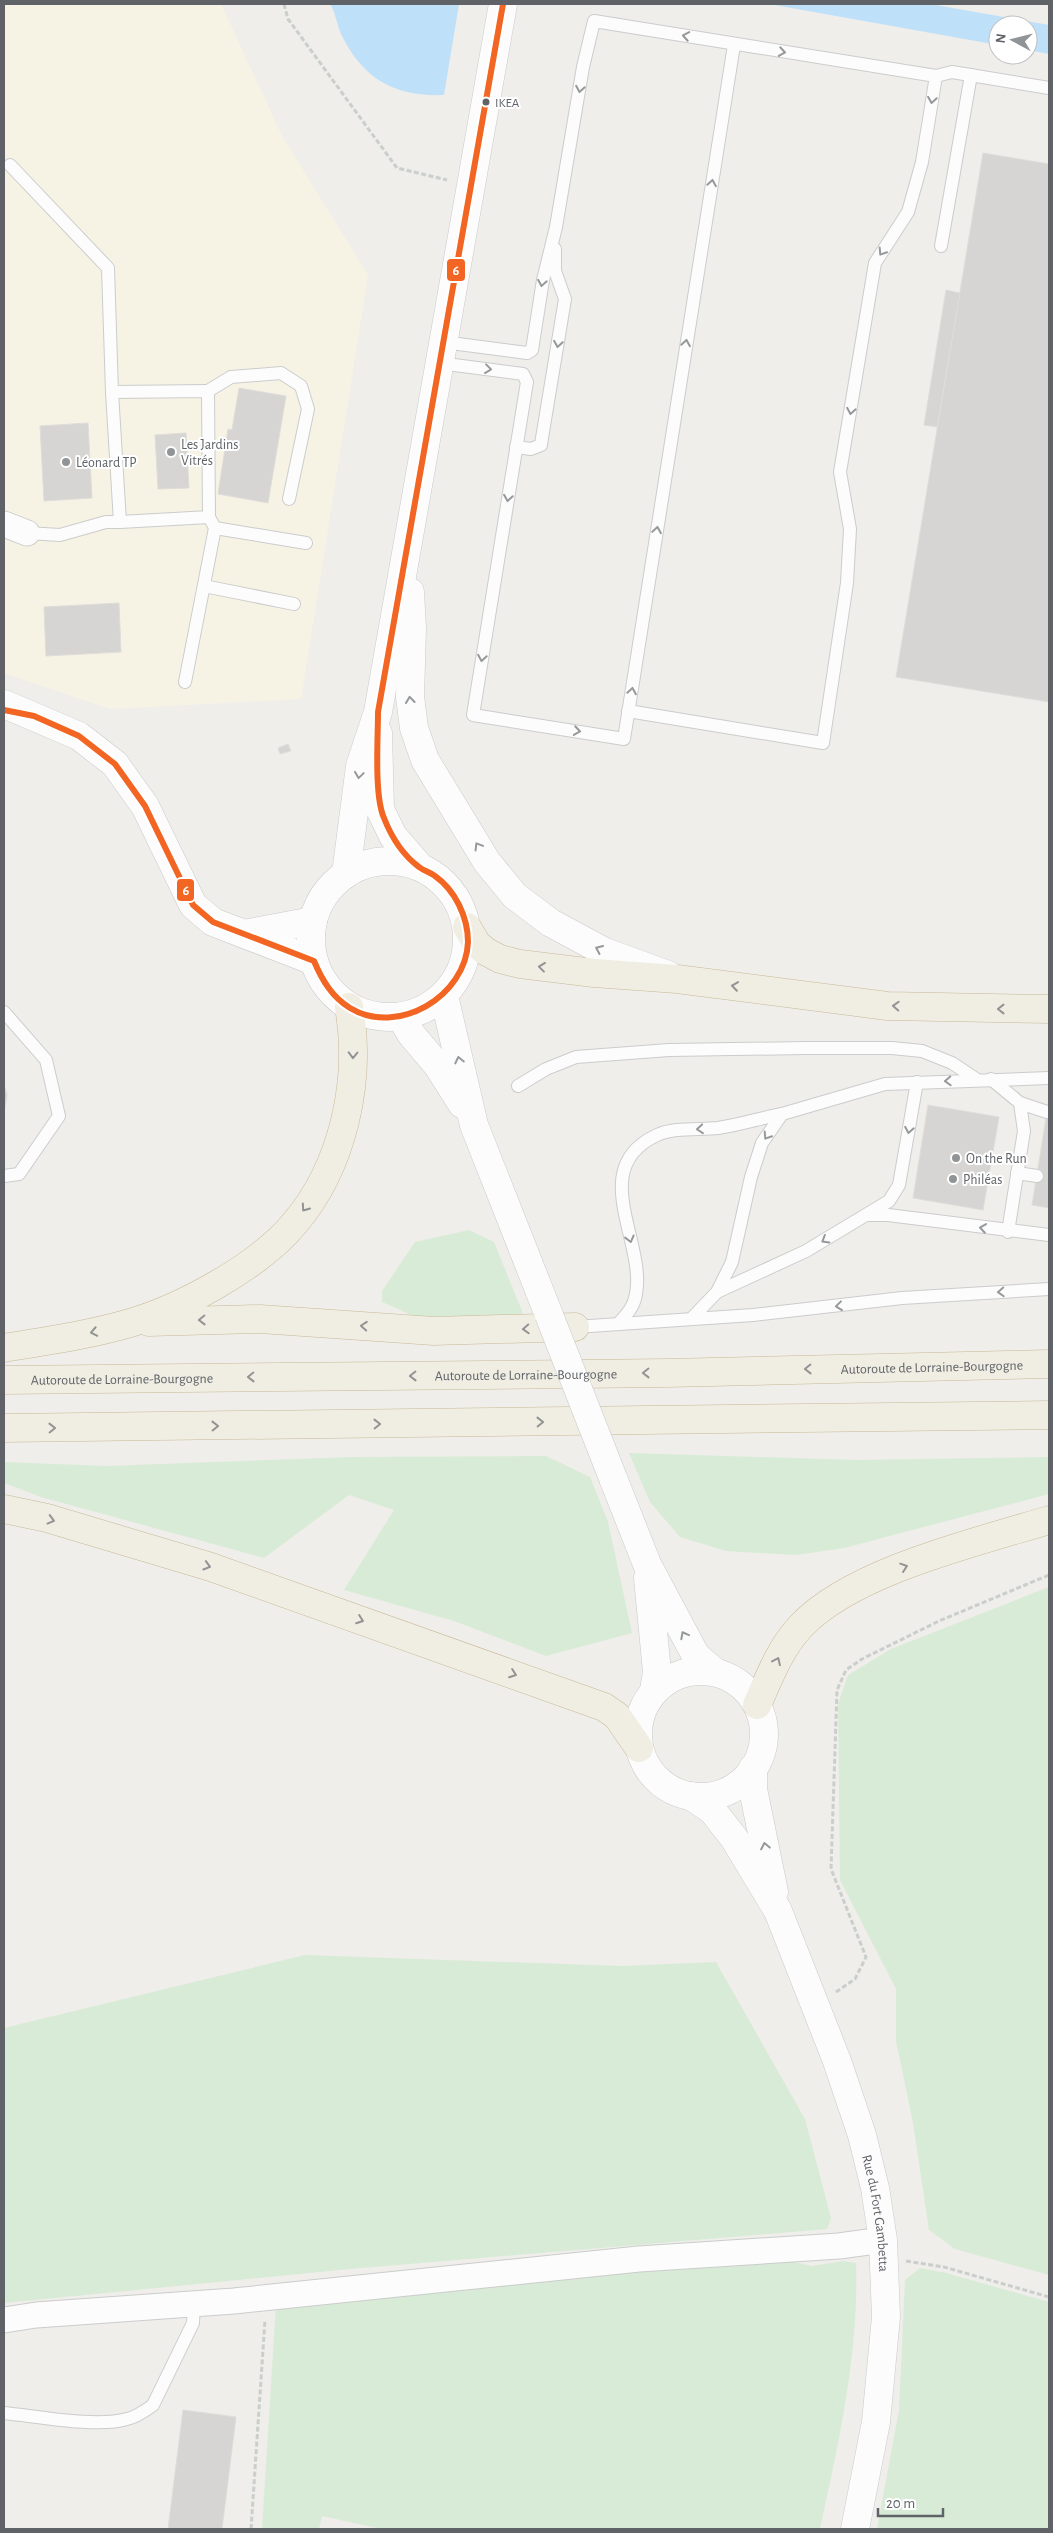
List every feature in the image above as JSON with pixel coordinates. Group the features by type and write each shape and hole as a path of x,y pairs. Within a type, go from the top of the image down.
{"highway":[{"path":"467,927 477,944 484,951 506,961 594,974 677,979 887,1006 1049,1009"},
{"path":"4,1348 98,1332 132,1323 218,1285 270,1247 294,1224 318,1190 346,1120 353,1076 353,1028 350,1007"},
{"path":"132,1323 260,1319 434,1331 575,1327"},
{"name":"Autoroute de Lorraine-Bourgogne","path":"4,1380 668,1373 1049,1364"},
{"path":"4,1428 1049,1415"},
{"path":"4,1509 47,1518 211,1567 604,1707 617,1716 639,1748"},
{"path":"757,1705 784,1648 816,1611 836,1598 880,1575 1049,1520"}],"main road":[{"path":"346,874 360,766 378,712 503,4"},
{"path":"408,545 412,628 410,697 414,728 425,760 487,862 515,896 532,911 567,933 605,952 677,979"},
{"path":"10,708 79,736 114,764 145,806 193,905 213,922 314,961"},
{"path":"378,712 380,809 393,836 419,866"},
{"path":"382,861 419,866 436,876 450,890 461,907 467,927 467,952 458,976 444,996 424,1010 401,1017 383,1018 366,1014 350,1007 334,995 322,979 314,961 311,941 313,921 320,903 331,886 346,874 363,865 382,861"},
{"path":"243,934 313,921"},
{"path":"444,996 474,1125 647,1564 696,1656 715,1672 732,1679 746,1690 757,1705 763,1726 762,1748 753,1768 742,1782 726,1791 709,1796 691,1796 674,1790 658,1780 646,1766 639,1748 638,1728 643,1708 654,1691 672,1677 693,1671 715,1672"},
{"path":"401,1017 411,1034 438,1066 474,1125"},
{"path":"647,1564 657,1672 654,1691"},
{"name":"Rue du Fort Gambetta","path":"753,1768 753,1789 778,1911"},
{"name":"Rue du Fort Gambetta","path":"691,1796 712,1810 734,1838 778,1911 837,2061 862,2135 875,2188 883,2249 886,2317 883,2370 876,2422 855,2529"}],"street":[{"path":"4,524 27,533"},
{"path":"4,2320 36,2315 194,2304 639,2259 840,2246 883,2249"}],"lane":[{"path":"441,353 527,353 532,350 543,280 556,227 583,67 594,20 734,45 936,76 952,72 1049,88"},
{"path":"441,353 523,374 527,382 473,715 624,739 734,45"},
{"path":"941,246 971,75"},
{"path":"628,711 823,743 847,583 850,529 840,472 875,263 908,212 922,162 936,76"},
{"path":"10,165 108,268 112,392 120,522"},
{"path":"516,447 531,450 541,445 565,298 555,271 556,227"},
{"path":"112,392 208,391 231,376 281,373 302,386 308,409 289,499"},
{"path":"186,682 204,586 212,523 208,391"},
{"path":"27,533 60,535 106,522 212,523 306,543"},
{"path":"204,586 294,604"},
{"path":"4,1012 46,1060 59,1116 19,1174 4,1176"},
{"path":"518,1086 546,1069 576,1057 669,1050 892,1048 922,1051 952,1063 976,1079"},
{"path":"619,1323 632,1308 637,1294 636,1266 623,1206 622,1183 628,1161 641,1144 659,1134 720,1128 782,1114 885,1084 976,1079 1049,1078"},
{"path":"991,1079 1020,1103 1047,1112"},
{"path":"717,1292 806,1252 889,1201 899,1185 918,1082"},
{"path":"1008,1232 1024,1131 1020,1103"},
{"path":"693,1317 717,1292 732,1262 751,1177 762,1143 782,1114"},
{"path":"1017,1173 1037,1176"},
{"path":"866,1216 888,1215 1049,1236"},
{"path":"575,1327 693,1317 753,1315 902,1298 1049,1290"},
{"path":"4,2413 98,2422 126,2420 144,2412 153,2405 192,2323 194,2304"}],"path":[{"path":"284,4 288,19 397,168 471,186"},
{"path":"836,1992 856,1978 866,1957 831,1868 837,1690 846,1670 862,1659 940,1621 1049,1575"},
{"path":"883,2249 1049,2297"},
{"path":"250,2529 266,2297"}],"shaded area":[{"path":"4,4 221,4 282,136 368,275 301,699 110,709 4,673"}],"green space":[{"path":"469,1230 494,1242 524,1316 416,1317 382,1302 382,1291 415,1242"},
{"path":"629,1453 857,1460 1049,1457 1049,1494 844,1548 796,1555 726,1551 680,1537 650,1502"},
{"path":"546,1456 590,1477 608,1522 632,1633 546,1656 454,1621 344,1590 394,1510 349,1495 264,1558 41,1497 4,1483 4,1462 106,1466 352,1457"},
{"path":"1049,1587 1049,2275 955,2249 929,2230 913,2123 896,2041 896,1989 840,1880 838,1704 848,1675 891,1649"},
{"path":"305,1955 621,1966 716,1962 805,2119 831,2218 827,2229 350,2269 4,2303 4,2028"},
{"path":"776,2258 812,2266 843,2261 856,2263 856,2297 851,2364 841,2430 820,2529 381,2529 322,2516 319,2529 262,2529 276,2305"},
{"path":"920,2268 946,2273 1049,2302 1049,2529 877,2529 899,2410 905,2280"}],"water":[{"path":"330,4 459,4 444,95 411,93 396,89 371,75 360,64 340,32"},
{"path":"769,4 930,4 992,15 988,15 988,43"},
{"path":"1038,23 1049,25 1049,54 1038,52"}],"building":[{"path":"983,153 1049,164 1049,702 896,677"},
{"path":"946,290 960,293 937,427 924,425"},
{"path":"239,388 286,396 268,503 218,494 228,429 232,430"},
{"name":"Léonard TP","path":"88,423 92,498 44,501 40,426"},
{"path":"186,433 189,488 158,489 155,435"},
{"path":"119,603 121,652 46,656 44,607"},
{"path":"288,744 291,751 280,754 278,748"},
{"path":"4,1084 7,1095 4,1113"},
{"path":"1049,1100 1049,1208 1032,1205"},
{"name":"On the Run","path":"928,1105 999,1117 983,1210 913,1198"},
{"path":"183,2410 236,2417 222,2529 168,2529"}],"transit line":[{"name":"6","path":"4,710 34,716 79,736 115,764 145,806 193,905 213,922 314,961 328,988 350,1008 369,1016 388,1018 408,1014 426,1006 442,994 455,979 464,962 468,942 466,923 459,905 449,889 435,876 421,868 408,857 390,832 384,818 378,781 378,712 503,4"}],"place":[{"name":"IKEA","path":"486,102"},
{"name":"Les Jardins Vitrés","path":"171,452"},
{"name":"Léonard TP","path":"66,462"},
{"name":"On the Run","path":"956,1158"},
{"name":"Philéas","path":"953,1179"}]}
